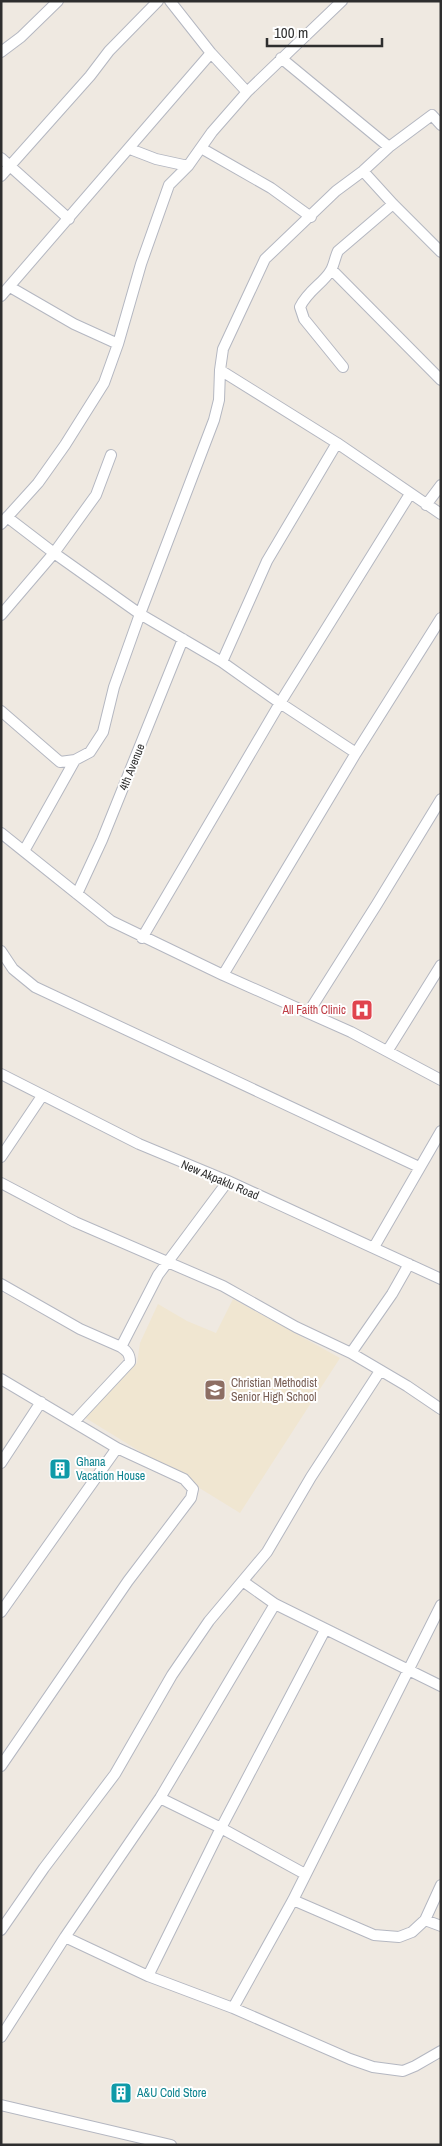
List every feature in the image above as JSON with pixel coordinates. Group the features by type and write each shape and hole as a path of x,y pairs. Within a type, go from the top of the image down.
{"street":[{"path":"1,52 21,37 58,1"},
{"path":"1,176 90,76 109,51 158,1"},
{"path":"170,1 211,53 247,92"},
{"path":"342,1 247,92 188,166 169,186 141,264 118,344 104,383 38,484 4,521 54,553 140,614 222,662 356,753"},
{"path":"1,296 70,219 117,160 130,148 211,53"},
{"path":"281,58 388,147"},
{"path":"1,711 60,762 75,760 90,752 102,732 114,687 140,614 214,420 219,400 223,349 265,259 336,191 364,172 388,147 432,114 441,125"},
{"path":"130,148 156,160 188,166"},
{"path":"201,148 271,188 311,217"},
{"path":"1,158 70,219"},
{"path":"364,172 441,252"},
{"path":"343,366 304,319 300,307 305,297 332,270 338,251 393,204"},
{"path":"332,270 441,380"},
{"path":"10,287 74,324 118,344"},
{"path":"220,370 337,443 441,514"},
{"path":"222,662 267,561 337,443"},
{"path":"1,615 54,553 96,495 111,455"},
{"path":"426,505 441,485"},
{"path":"142,938 280,703 410,494"},
{"path":"223,975 356,753 441,618"},
{"name":"4th Avenue","path":"77,894 102,840 183,639"},
{"path":"24,852 75,760"},
{"path":"308,1013 372,913 441,798"},
{"path":"1,833 111,921 142,938 388,1050 441,1080"},
{"path":"1,951 13,969 35,987 419,1167"},
{"path":"388,1050 441,965"},
{"name":"New Akpaklu Road","path":"1,1074 166,1157 228,1181 441,1279"},
{"path":"1,1157 42,1096"},
{"path":"374,1247 441,1131"},
{"path":"121,1347 158,1275 169,1263 228,1181"},
{"path":"1,1183 75,1222 223,1286 296,1328 351,1353 441,1409"},
{"path":"351,1353 392,1294 409,1264"},
{"path":"1,1284 80,1329 121,1347 130,1356 130,1362 74,1422"},
{"path":"1,1930 44,1868 115,1774 172,1675 204,1629 267,1552 311,1476 380,1371"},
{"path":"1,1379 117,1448 184,1479 192,1485 193,1492 191,1498 128,1581 1,1766"},
{"path":"1,1463 41,1402"},
{"path":"1,1612 117,1448"},
{"path":"244,1582 275,1604 408,1672 441,1686"},
{"path":"1,2037 160,1798 275,1604"},
{"path":"233,2008 293,1900 441,1605"},
{"path":"148,1976 221,1828 325,1630"},
{"path":"160,1798 221,1828 305,1874"},
{"path":"293,1900 374,1935 387,1938 399,1937 412,1932 425,1920 441,1885"},
{"path":"425,1920 441,1926"},
{"path":"66,1937 148,1976 233,2008 350,2059 390,2070 402,2071 441,2051"},
{"path":"1,2105 171,2145"}],"shaded area":[{"name":"Christian Methodist Senior High School","path":"233,1299 340,1358 240,1513 84,1417 137,1363 140,1343 158,1304 187,1321 216,1333"}],"place":[{"name":"All Faith Clinic","path":"362,1010"},
{"name":"Christian Methodist Senior High School","path":"215,1390"},
{"name":"Ghana Vacation House","path":"60,1469"},
{"name":"A&U Cold Store","path":"121,2093"}]}
